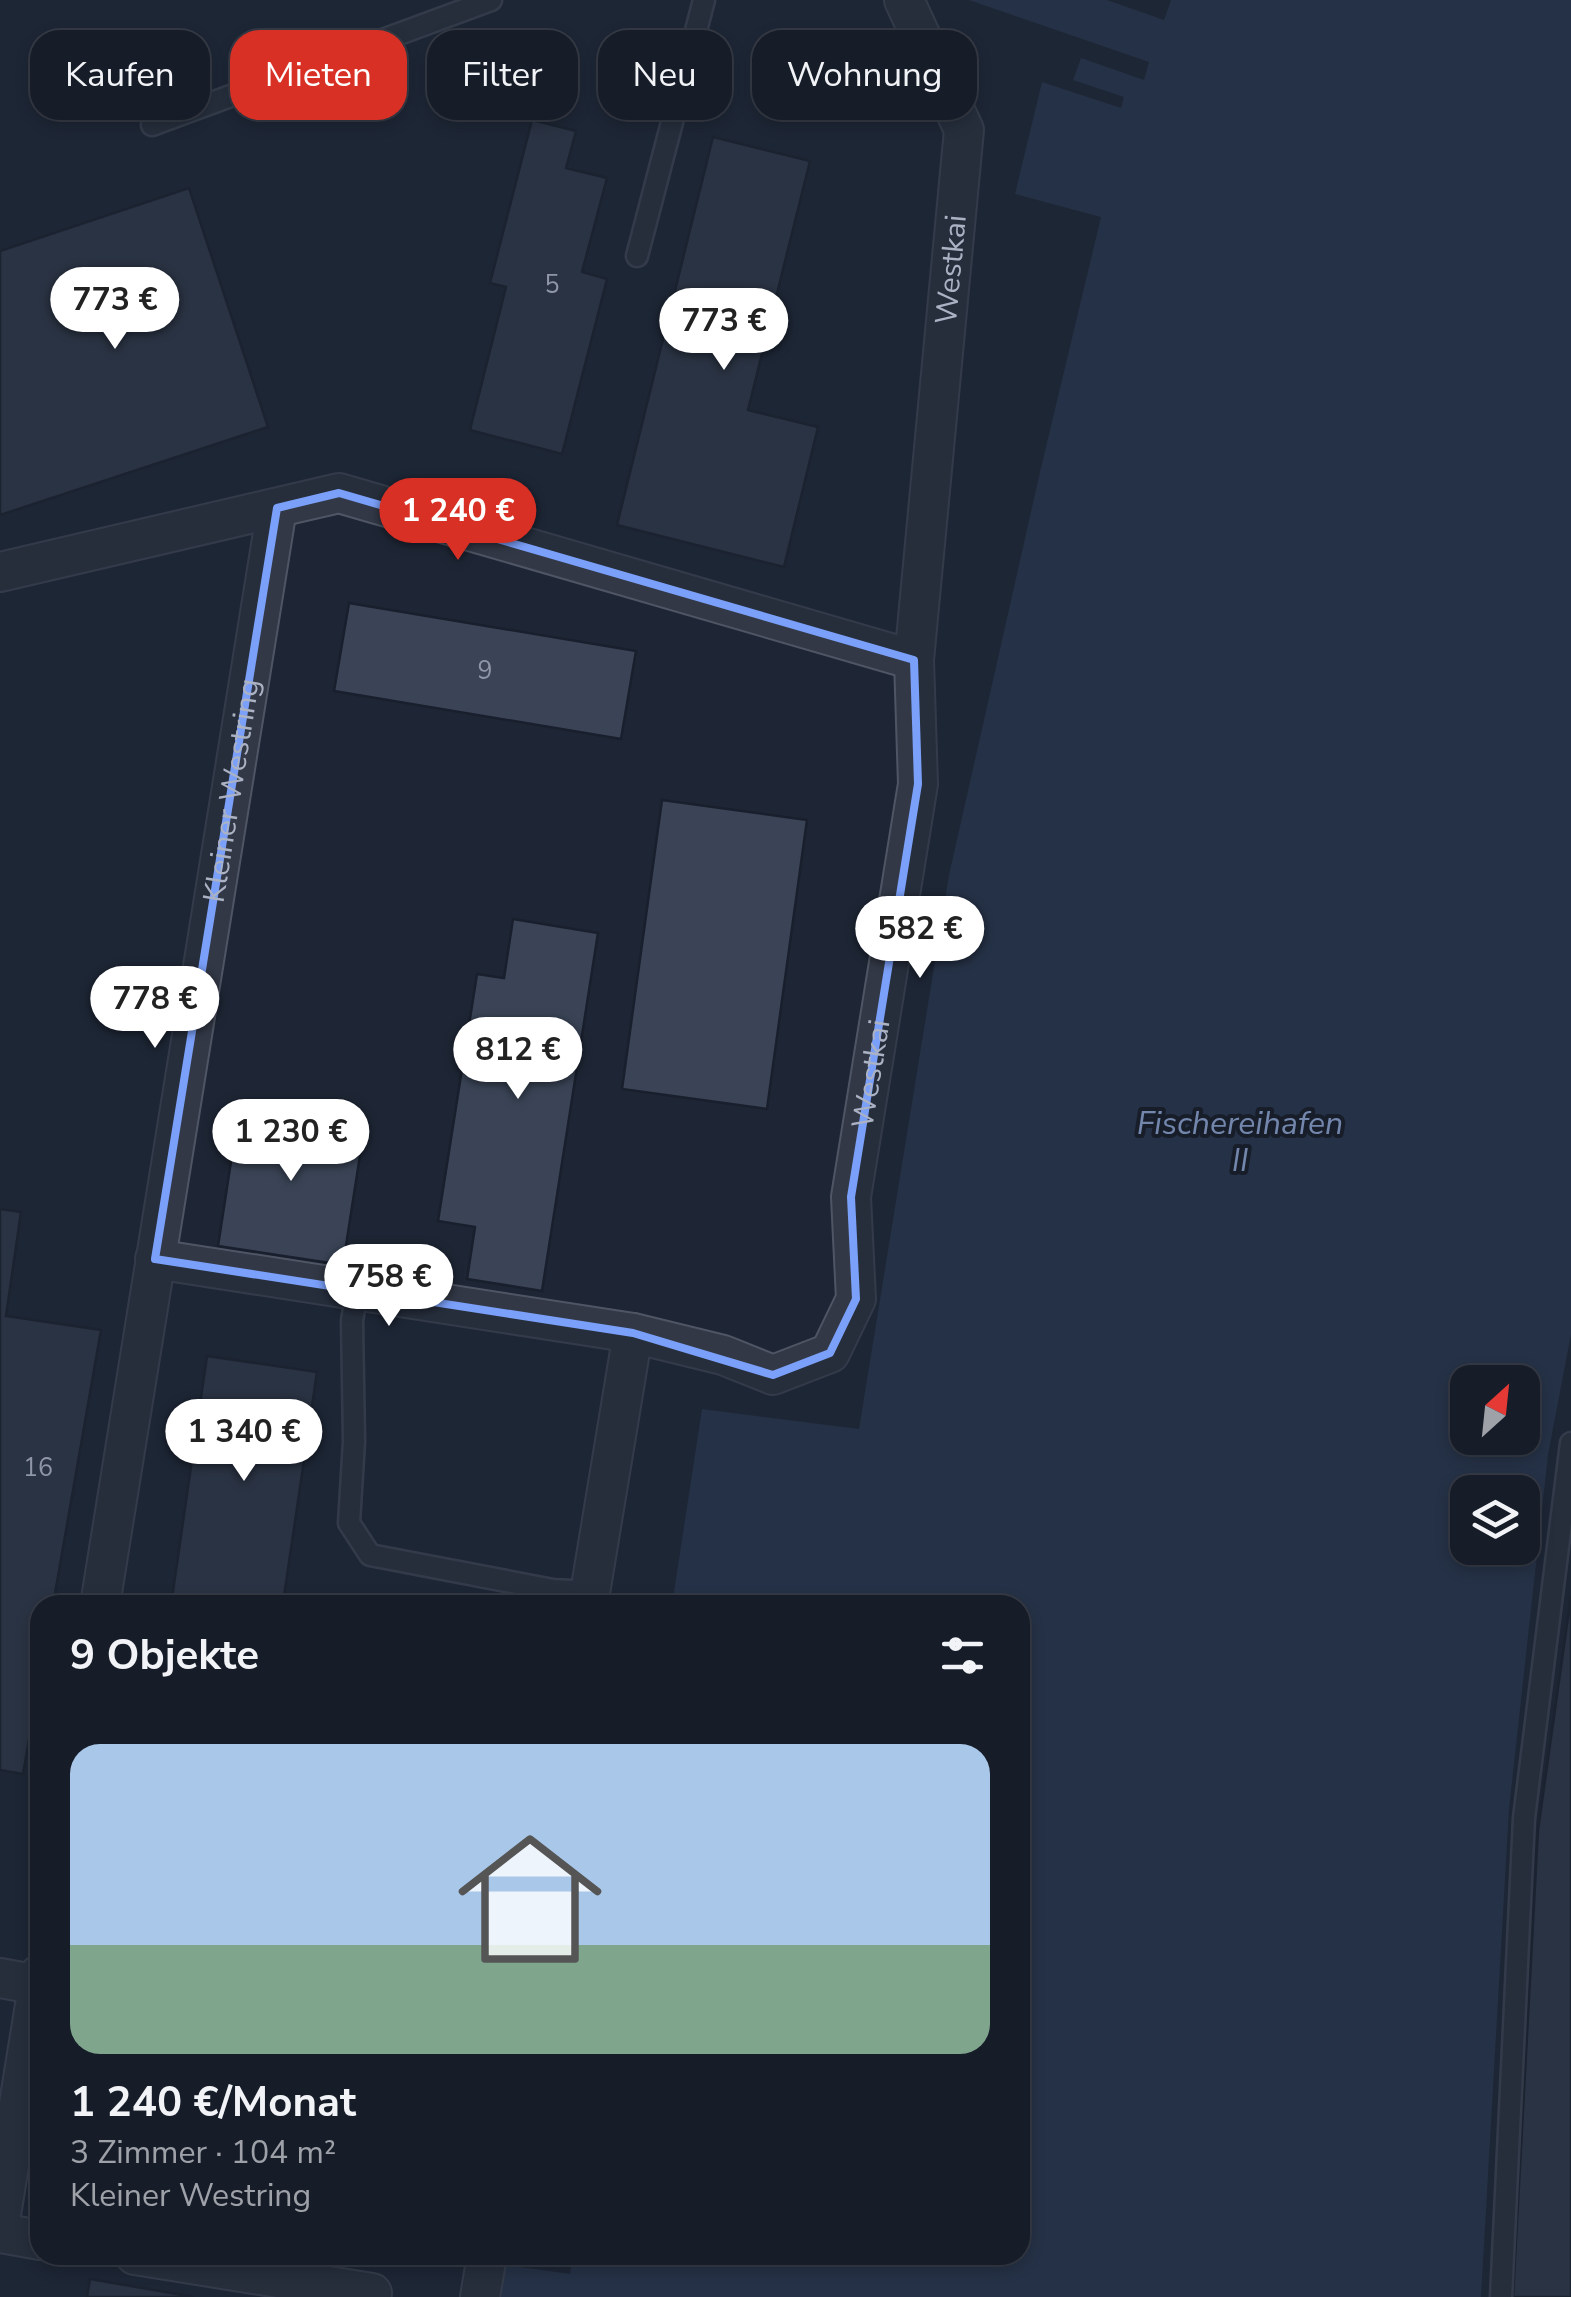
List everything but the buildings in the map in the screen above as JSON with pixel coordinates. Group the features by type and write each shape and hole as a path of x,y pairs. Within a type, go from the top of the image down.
{"street":[{"name":"Westkai","path":"156,1259 633,1333 723,1355 773,1375 830,1353 856,1298 852,1197 918,784 914,660 964,130 904,0"},
{"path":"0,572 340,494 914,660"},
{"name":"Kleiner Westring","path":"102,1595 277,508"},
{"path":"590,1595 633,1333"},
{"path":"0,1978 30,1979"},
{"path":"0,2222 30,2035"},
{"path":"0,2233 30,2238"},
{"path":"194,2265 378,2296"},
{"path":"480,2297 485,2265"}],"lane":[{"path":"152,125 491,0"},
{"path":"637,256 704,0"},
{"path":"357,1290 352,1321 354,1441 349,1524 370,1555 573,1595"},
{"path":"1501,2297 1524,1818 1571,1443"}],"highlighted area":[{"path":"339,493 914,660 918,784 851,1197 856,1299 830,1353 773,1375 633,1333 155,1259 277,508"}],"water":[{"name":"Fischereihafen II","path":"969,0 1107,0 1164,20 1171,0 1571,0 1571,1334 1548,1455 1540,1528 1540,1475 1450,1475 1450,1565 1536,1565 1509,1809 1481,2297 501,2297 506,2265 570,2274 571,2265 1030,2265 1030,1595 674,1595 702,1409 859,1429 949,875 1101,217 1015,194 1042,82 1121,108 1124,97 1073,80 1081,58 1144,80 1149,62"}]}
